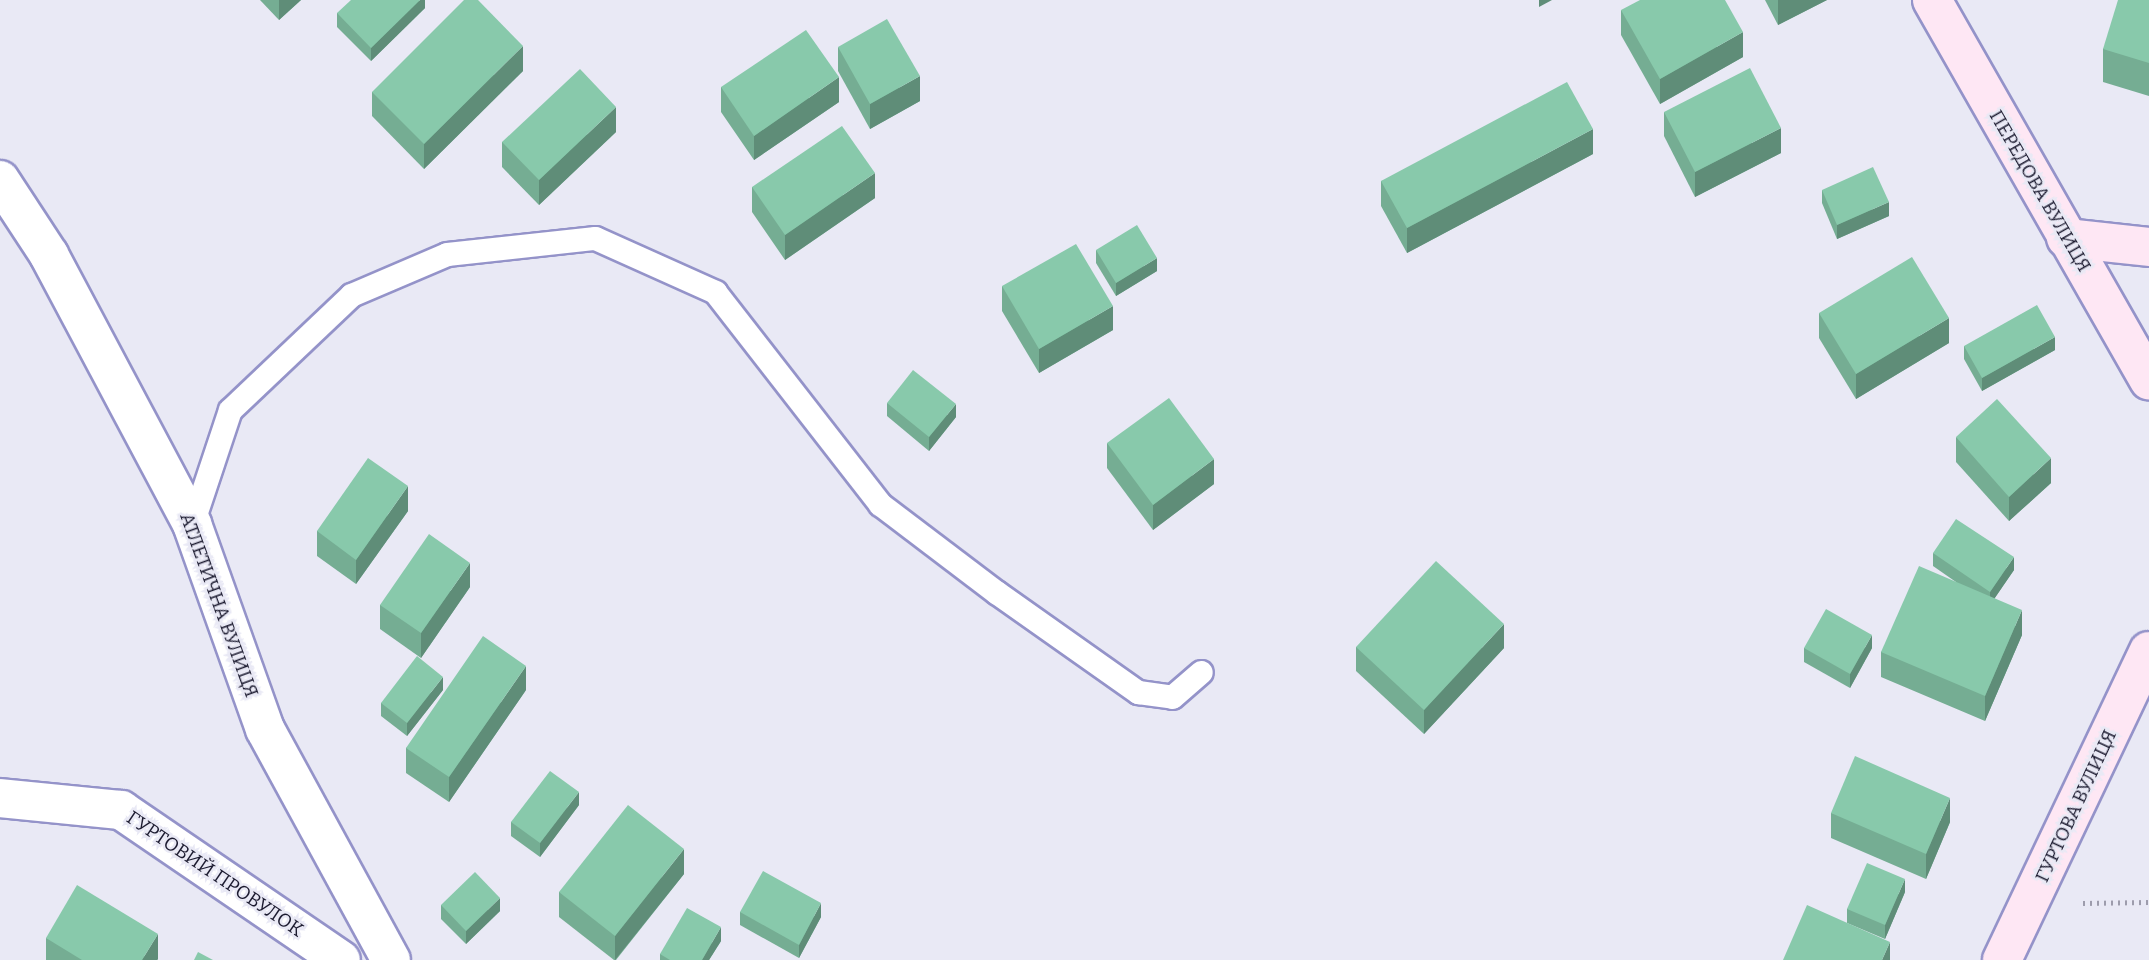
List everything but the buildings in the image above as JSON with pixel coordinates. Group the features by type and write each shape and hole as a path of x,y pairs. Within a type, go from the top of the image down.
{"street":[{"name":"ПЕРЕДОВА ВУЛИЦЯ","path":"1932,0 2149,381"},
{"name":"АТЛЕТИЧНА ВУЛИЦЯ","path":"0,180 50,255 192,524 265,729 391,960"},
{"path":"2066,238 2149,247"},
{"name":"ГУРТОВА ВУЛИЦЯ","path":"2002,960 2149,651"},
{"name":"ГУРТОВИЙ ПРОВУЛОК","path":"0,798 121,810 341,960"}],"lane":[{"path":"192,524 230,410 351,295 447,254 595,238 715,292 880,504 996,592 1138,692 1172,697 1201,672"}],"path":[{"path":"2028,904 2149,902"}]}
